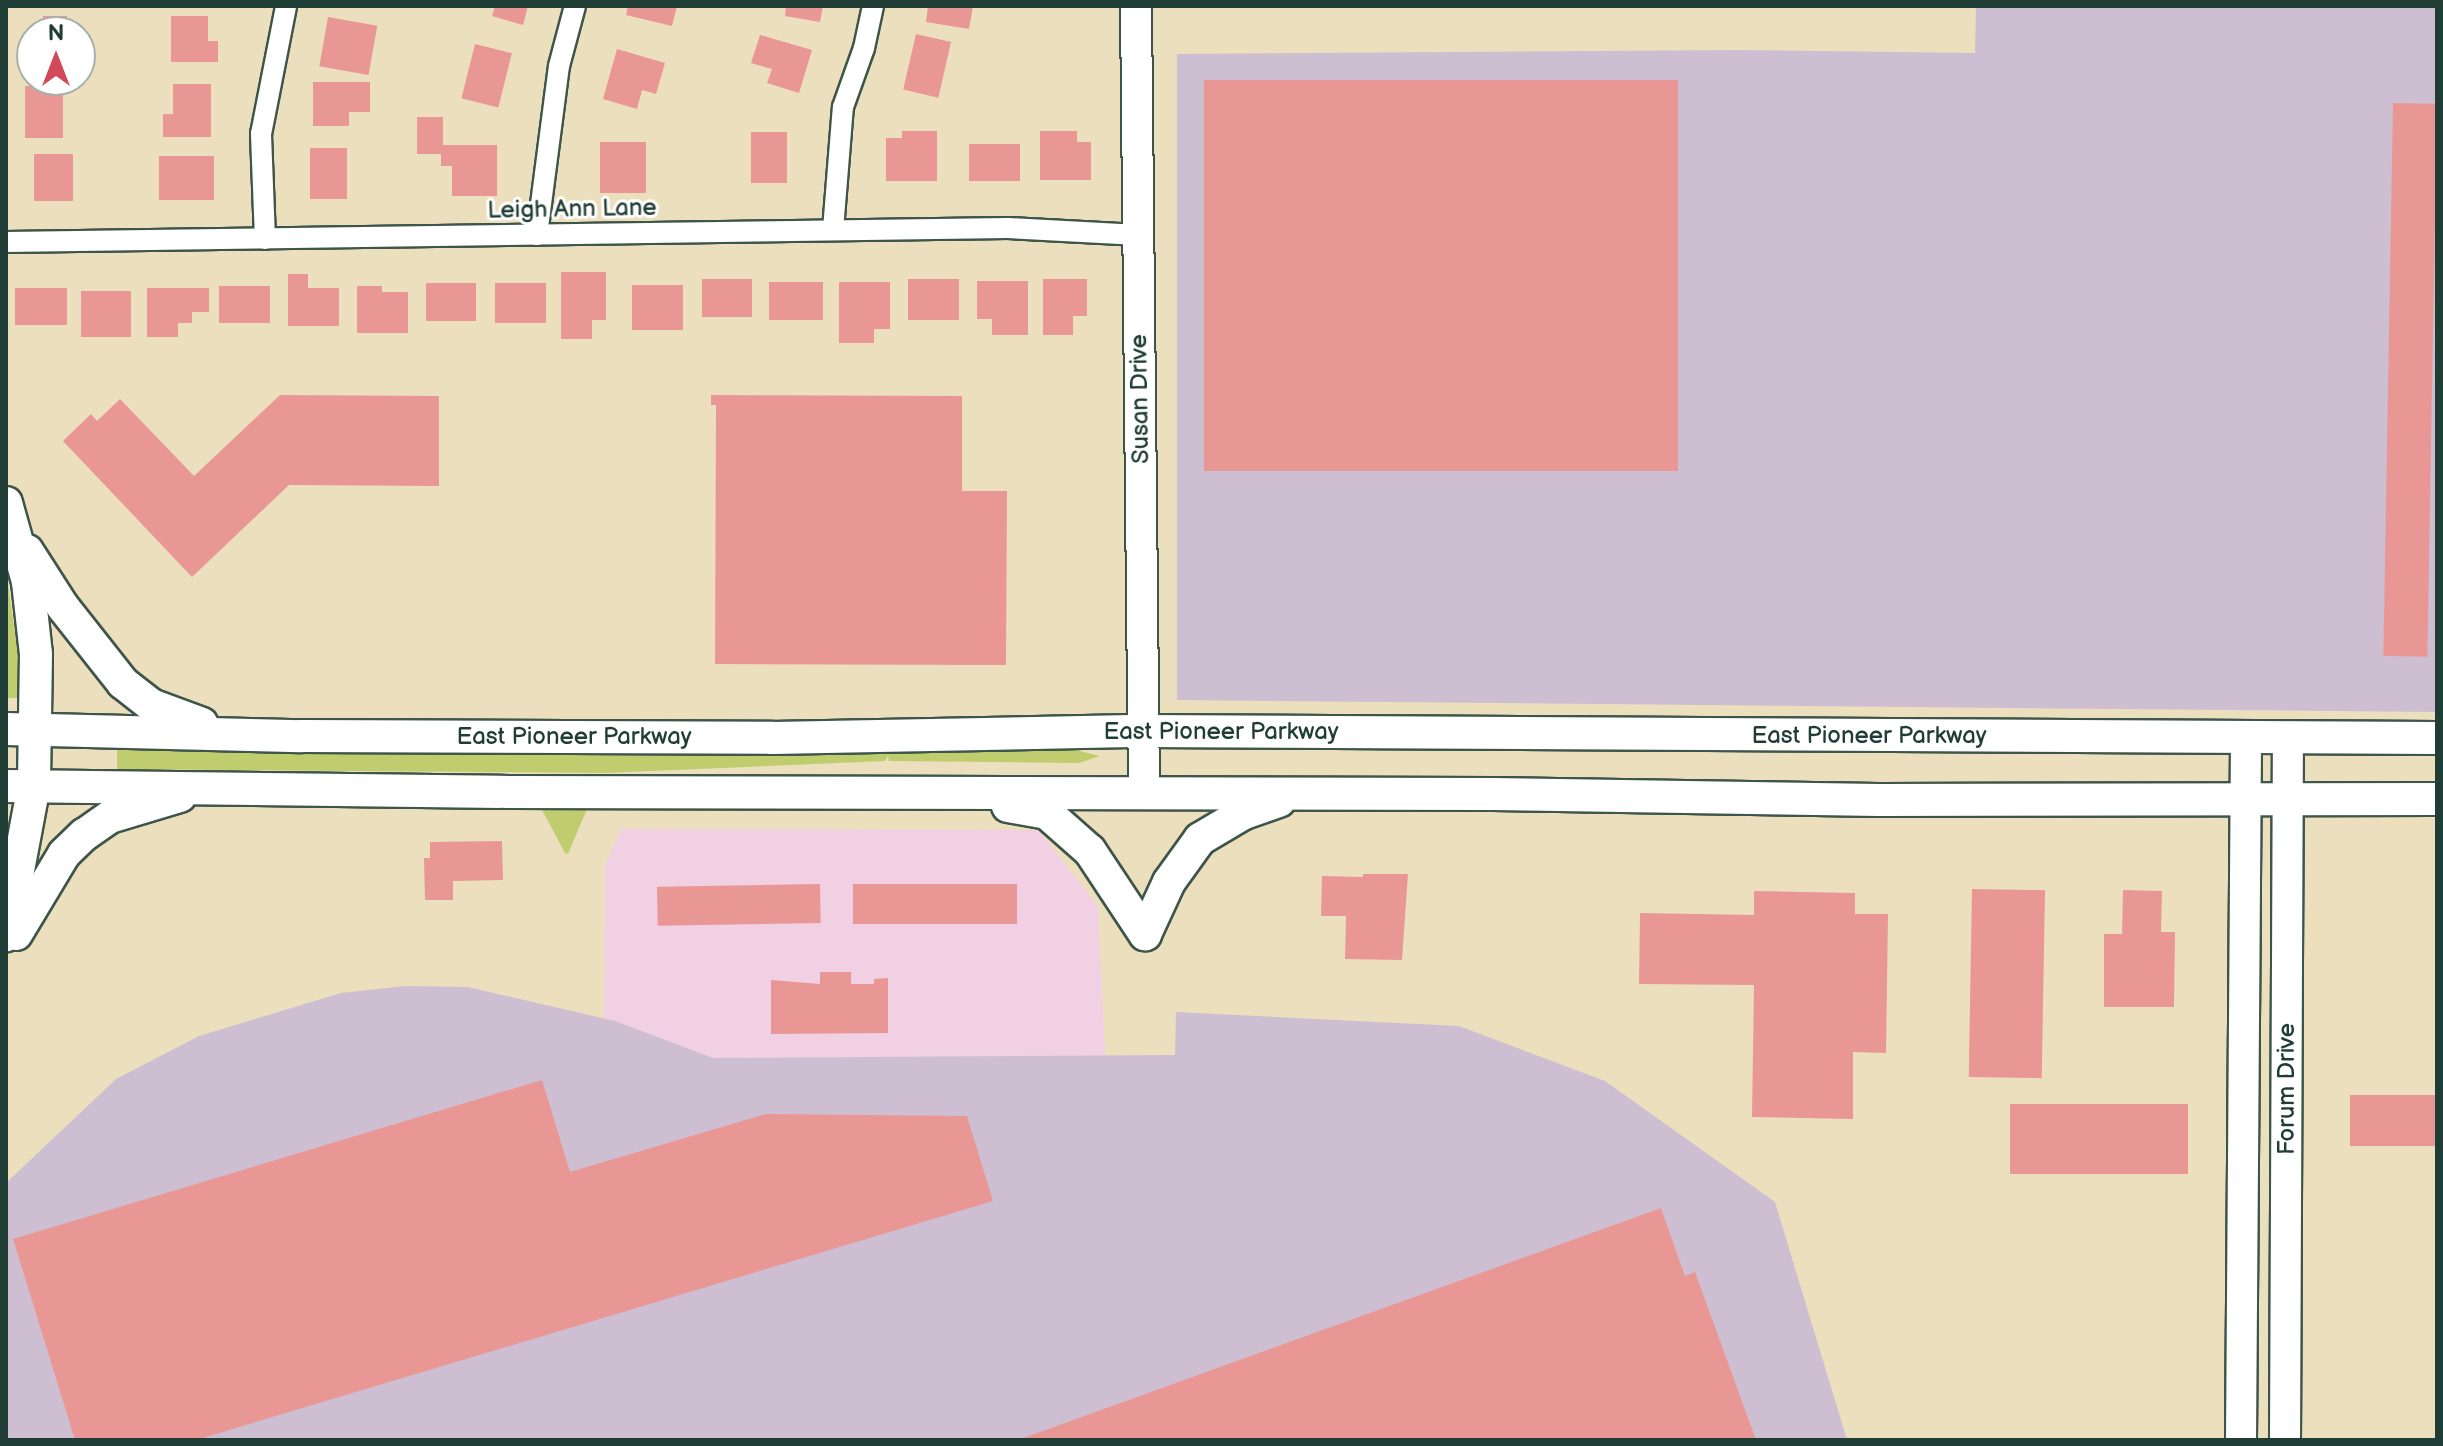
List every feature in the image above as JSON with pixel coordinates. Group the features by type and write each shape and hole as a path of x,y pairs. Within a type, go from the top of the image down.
{"main road":[{"path":"6,503 28,582 36,654 21,730 20,785 6,935"},
{"path":"18,540 63,607 123,683 151,705 223,733"},
{"name":"East Pioneer Parkway","path":"21,730 772,738 1144,731 2437,738"},
{"path":"20,785 1879,800 2437,799"},
{"path":"6,951 64,854 84,835 110,817 205,788"},
{"path":"931,791 1047,813 1090,851 1145,934 1169,882 1200,839 1244,813 1298,794"}],"street":[{"path":"265,239 261,134 286,6"},
{"path":"537,235 559,66 575,6"},
{"path":"833,230 843,107 864,48 873,6"},
{"name":"Susan Drive","path":"1136,6 1144,793"},
{"name":"Leigh Ann Lane","path":"6,242 1008,228 1139,235"},
{"name":"Forum Drive","path":"2241,1440 2246,738"},
{"name":"Forum Drive","path":"2285,1440 2288,738"},
{"path":"2241,1196 2286,1196"}],"shaded area":[{"path":"1976,6 2437,6 2437,712 1177,700 1177,54 1739,50 1975,53"},
{"path":"621,829 1038,830 1098,906 1105,1056 713,1058 604,1018 605,866"},
{"path":"405,986 468,987 615,1021 713,1058 1175,1055 1176,1012 1459,1026 1605,1081 1775,1202 1847,1440 6,1440 6,1183 116,1079 199,1036 341,993"}],"green space":[{"path":"6,570 20,668 17,698 6,698"},
{"path":"117,743 1067,748 1100,756 1079,763 889,761 888,756 885,761 604,773 117,769"},
{"path":"541,808 587,809 568,854 565,853"}],"building":[{"path":"495,6 528,6 523,25 492,16"},
{"path":"628,6 677,6 672,26 626,15"},
{"path":"786,6 823,6 820,22 785,16"},
{"path":"928,6 973,6 969,29 926,22"},
{"path":"171,16 208,16 208,41 218,41 218,62 171,62"},
{"path":"328,17 377,26 369,75 319,66"},
{"path":"916,34 951,42 938,98 903,90"},
{"path":"760,35 812,50 799,93 767,83 772,69 751,63"},
{"path":"475,44 512,53 498,108 461,98"},
{"path":"617,49 665,63 656,94 642,90 637,109 603,99"},
{"path":"1204,80 1678,80 1678,471 1204,471"},
{"path":"313,82 370,82 370,112 349,112 349,126 313,126"},
{"path":"173,84 211,84 211,137 163,137 163,114 173,114"},
{"path":"25,96 63,96 63,138 25,138"},
{"path":"2393,103 2437,104 2427,657 2383,656"},
{"path":"417,117 443,117 443,145 497,145 497,196 452,196 452,166 441,166 441,154 417,154"},
{"path":"902,131 937,131 937,181 886,181 886,138 902,138"},
{"path":"1040,131 1077,131 1077,142 1091,142 1091,180 1040,180"},
{"path":"751,132 787,132 787,183 751,183"},
{"path":"600,142 646,142 646,193 600,193"},
{"path":"969,144 1020,144 1020,181 969,181"},
{"path":"310,148 347,148 347,199 310,199"},
{"path":"34,154 73,154 73,201 34,201"},
{"path":"159,156 214,156 214,200 159,200"},
{"path":"561,272 606,272 606,320 592,320 592,339 561,339"},
{"path":"288,274 308,274 308,288 339,288 339,326 288,326"},
{"path":"702,279 752,279 752,317 702,317"},
{"path":"908,279 959,279 959,320 908,320"},
{"path":"1043,279 1087,279 1087,316 1073,316 1073,335 1043,335"},
{"path":"977,281 1028,281 1028,335 992,335 992,319 977,319"},
{"path":"769,282 823,282 823,320 769,320"},
{"path":"839,282 890,282 890,329 874,329 874,343 839,343"},
{"path":"426,283 476,283 476,321 426,321"},
{"path":"495,283 546,283 546,323 495,323"},
{"path":"632,285 683,285 683,330 632,330"},
{"path":"219,286 270,286 270,323 219,323"},
{"path":"357,286 382,286 382,292 408,292 408,333 357,333"},
{"path":"15,288 67,288 67,325 15,325"},
{"path":"147,288 209,288 209,312 192,312 192,323 178,323 178,337 147,337"},
{"path":"81,291 131,291 131,337 81,337"},
{"path":"280,395 439,396 439,486 289,485 192,577 63,441 91,414 97,421 120,399 194,476"},
{"path":"711,395 962,396 962,491 1007,491 1006,665 715,664 716,405 711,405"},
{"path":"502,841 503,880 453,881 453,900 425,900 424,858 430,858 430,842"},
{"path":"1363,874 1408,874 1402,960 1345,959 1346,916 1321,916 1322,876 1363,877"},
{"path":"820,884 821,923 658,926 657,887"},
{"path":"853,884 1017,884 1017,924 853,924"},
{"path":"1972,889 2045,890 2042,1078 1969,1077"},
{"path":"2123,890 2162,891 2161,932 2175,932 2174,1007 2104,1007 2104,934 2122,934"},
{"path":"1754,891 1855,893 1855,914 1888,914 1886,1053 1853,1052 1853,1119 1752,1117 1754,985 1639,984 1640,913 1754,915"},
{"path":"820,972 851,972 851,984 874,984 874,979 888,978 888,1033 771,1034 771,980 820,984"},
{"path":"542,1080 570,1172 766,1114 967,1116 993,1201 196,1440 75,1440 13,1239"},
{"path":"2350,1095 2437,1095 2437,1146 2350,1146"},
{"path":"2010,1104 2188,1104 2188,1174 2010,1174"},
{"path":"1661,1208 1685,1276 1695,1272 1756,1440 1018,1440"}]}
